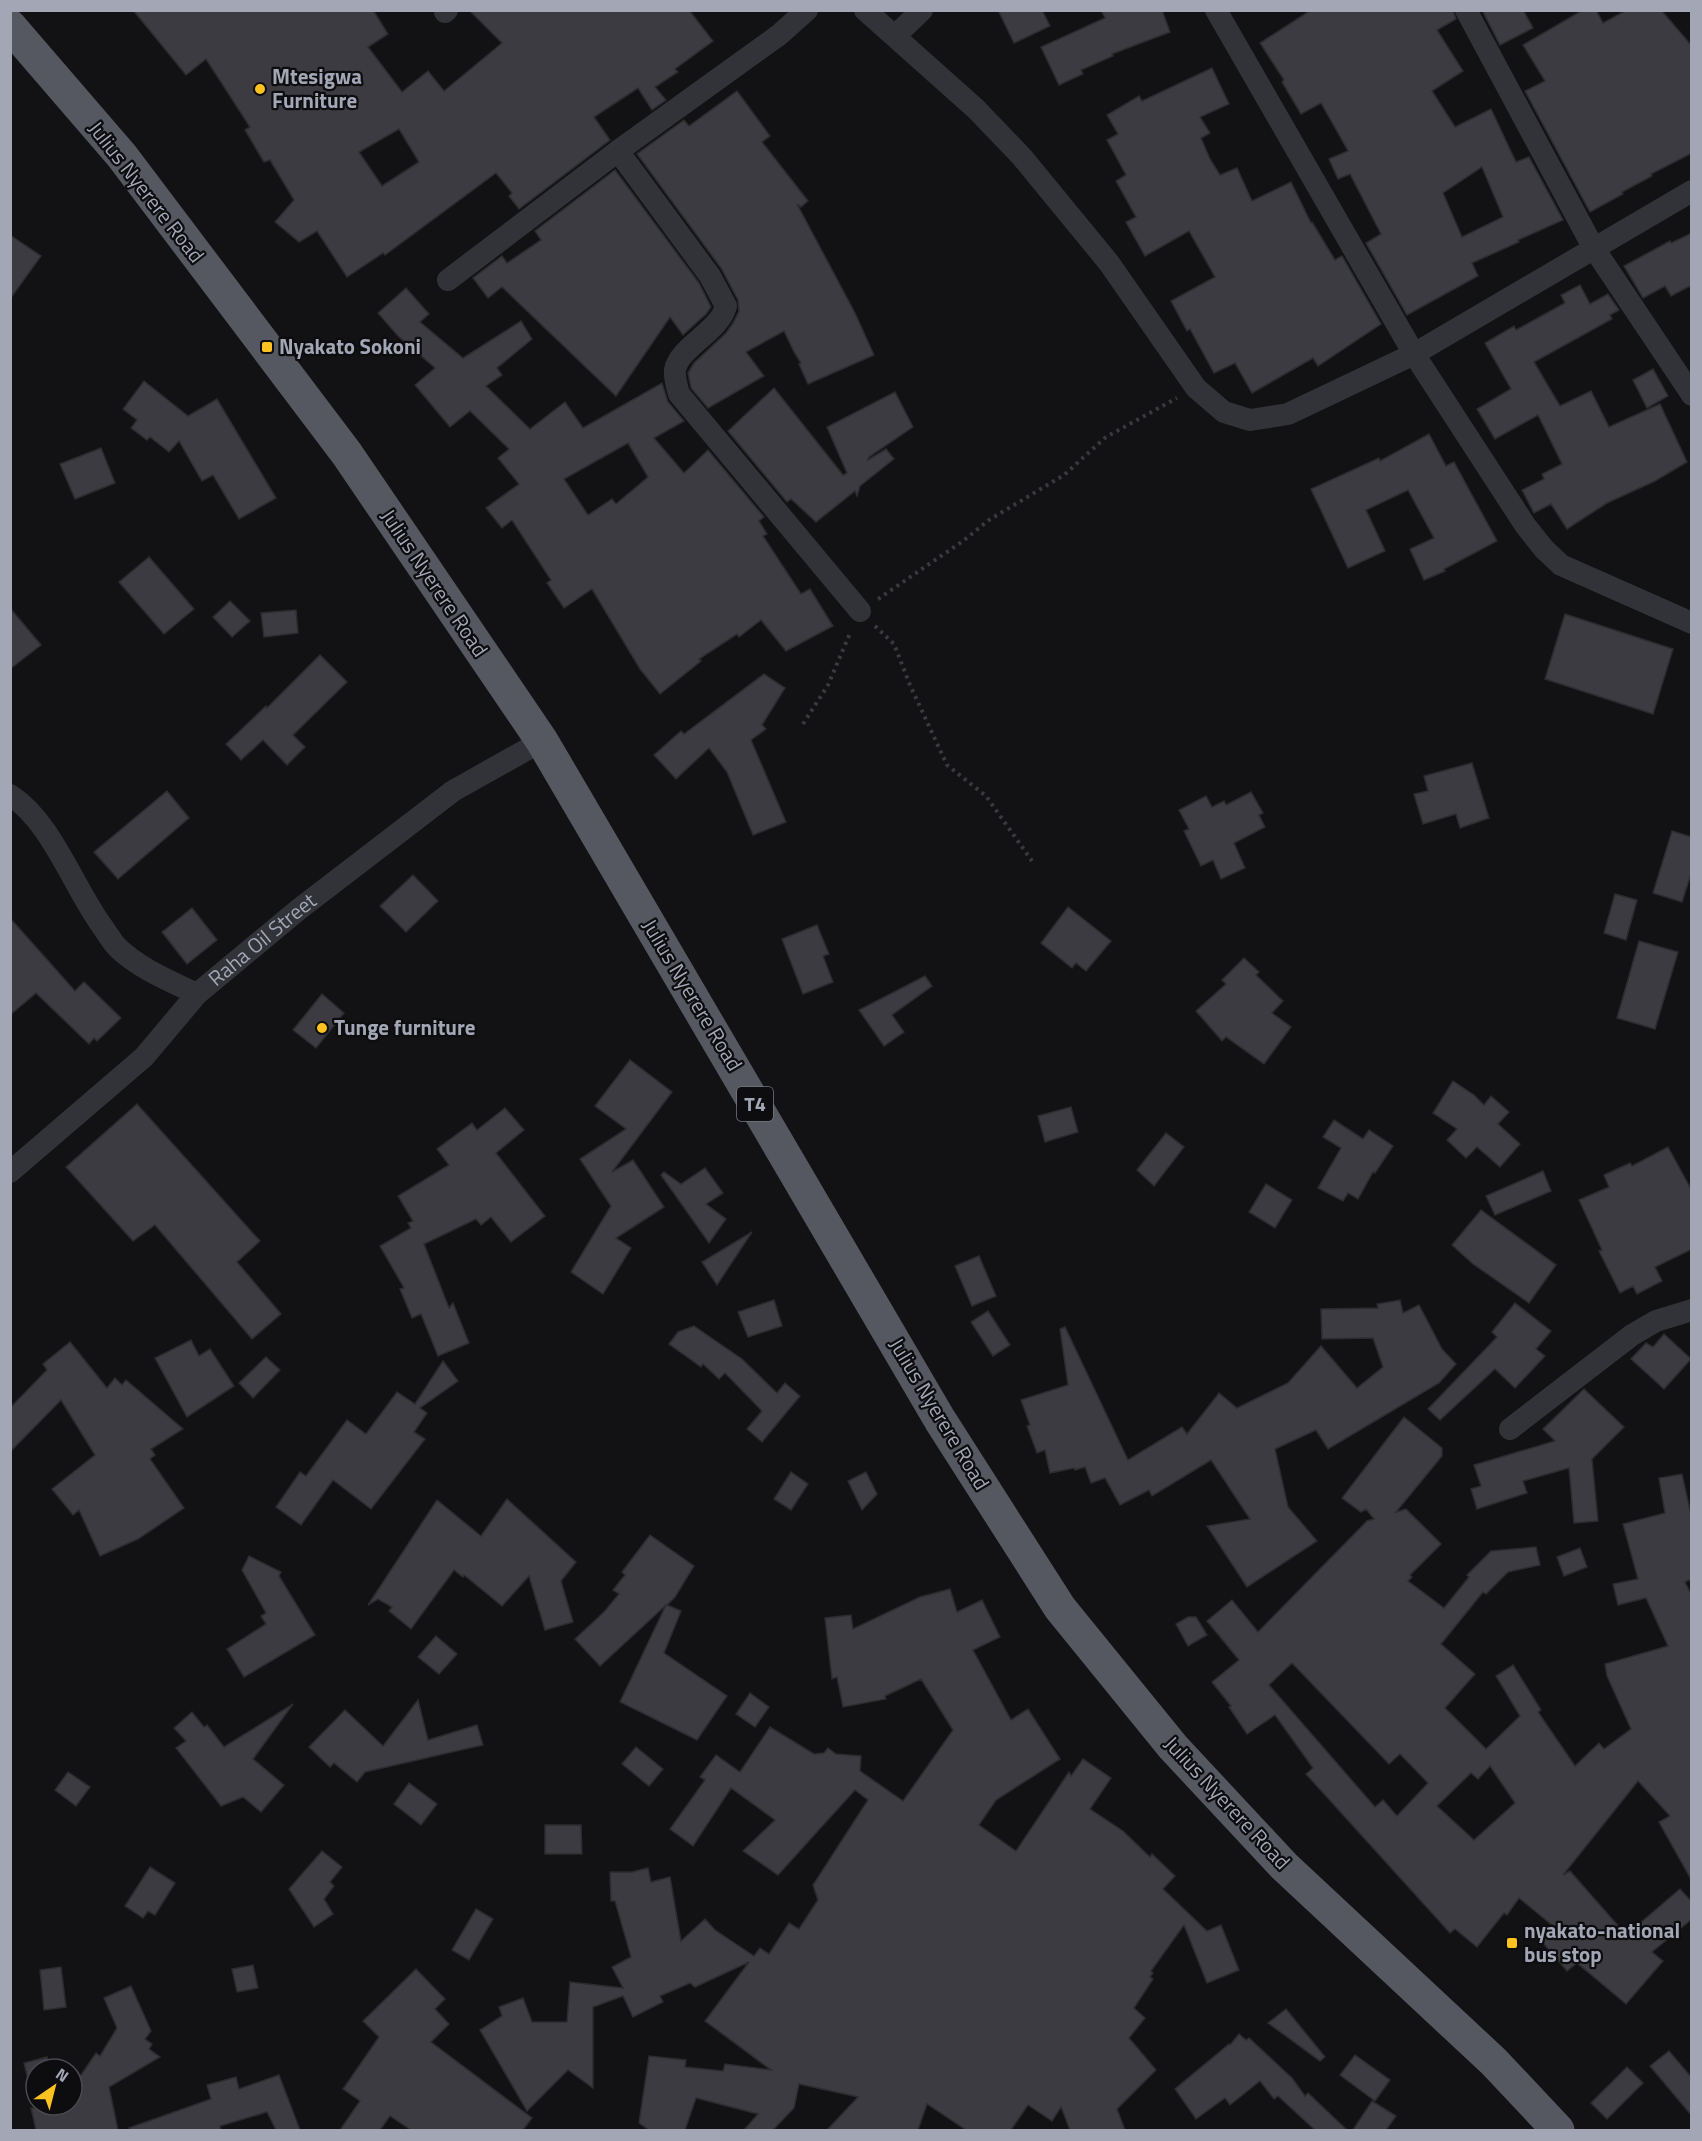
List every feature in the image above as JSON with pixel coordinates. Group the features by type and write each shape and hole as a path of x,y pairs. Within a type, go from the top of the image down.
{"highway":[{"name":"Julius Nyerere Road","path":"10,26 122,156 346,454 542,741 940,1420 1060,1608 1173,1747 1284,1866 1494,2062 1558,2130"}],"street":[{"path":"448,280 618,151 779,35 807,10"},
{"path":"865,10 976,109 1022,157 1109,263 1196,388 1224,412 1250,420 1288,414 1414,354 1692,191"},
{"path":"895,36 922,10"},
{"path":"1216,10 1414,354 1525,525 1544,549 1561,565 1692,623"},
{"path":"1466,10 1593,247 1692,394"},
{"path":"618,151 710,276 726,306 719,320 678,361 675,378 680,394 860,611"},
{"name":"Raha Oil Street","path":"10,1172 144,1057 197,994 298,910 453,791 542,741"},
{"path":"10,795 32,812 58,852 85,902 117,948 149,971 197,994"},
{"path":"1510,1429 1632,1335 1656,1321 1692,1310"}],"path":[{"path":"803,724 828,685 860,611 963,541 989,520 1064,475 1106,437 1196,388"},
{"path":"860,611 894,644 947,765 986,796 1032,861"}],"building":[{"path":"133,10 373,10 388,34 368,47 402,92 428,71 444,91 502,43 469,10 689,10 713,41 675,69 678,72 655,87 666,100 652,110 638,88 594,117 610,140 519,209 509,196 512,193 496,173 385,255 383,253 347,277 317,231 299,242 275,222 294,200 270,160 264,162 245,130 250,127 206,59 186,75","holes":["399,129 419,162 382,186 359,152"]},
{"path":"998,10 1042,10 1050,26 1014,43"},
{"path":"1101,10 1162,10 1170,32 1112,54 1113,56 1081,70 1083,74 1059,85 1041,47 1105,18"},
{"path":"1311,10 1453,10 1456,19 1437,30 1463,71 1432,91 1455,127 1491,109 1516,162 1529,157 1563,220 1472,263 1478,276 1407,315 1366,243 1381,234 1350,174 1338,179 1329,159 1348,151 1321,103 1301,114 1282,82 1284,80 1260,43","holes":["1482,167 1503,217 1462,237 1443,193"]},
{"path":"1482,10 1523,10 1533,28 1500,45"},
{"path":"1583,10 1596,10 1603,23 1627,10 1661,10 1692,46 1692,153 1651,174 1652,176 1590,212 1525,91 1545,81 1523,45"},
{"path":"1212,68 1229,104 1200,117 1210,133 1201,138 1220,175 1237,168 1252,201 1291,182 1311,223 1335,260 1342,256 1381,324 1318,366 1313,358 1252,393 1235,363 1214,373 1190,329 1187,331 1171,301 1215,277 1189,231 1145,256 1126,222 1136,217 1116,181 1126,175 1107,140 1118,134 1107,115 1139,96 1142,101"},
{"path":"737,91 770,136 762,142 808,201 801,207 797,204 855,313 874,355 808,384 799,364 801,363 784,331 746,352 764,376 708,408 691,388 688,373 694,363 726,333 733,323 739,311 738,300 721,268 637,154 684,120 689,126"},
{"path":"615,170 699,283 711,307 683,335 670,317 616,396 502,287 488,298 473,278 502,256 507,263 541,240 535,231"},
{"path":"1692,233 1692,285 1671,296 1665,286 1643,298 1624,266 1670,241 1671,243"},
{"path":"10,235 41,256 10,299"},
{"path":"1580,285 1590,304 1608,294 1619,310 1610,315 1612,319 1534,362 1560,406 1591,391 1609,427 1660,404 1687,462 1655,481 1607,503 1567,529 1551,504 1534,513 1522,490 1544,479 1542,474 1562,464 1538,415 1495,439 1477,409 1511,389 1485,343 1514,326 1516,330 1565,303 1561,295"},
{"path":"406,288 429,314 420,322 463,358 521,321 532,339 497,368 502,375 486,386 530,429 565,402 583,428 662,383 668,402 684,421 654,438 684,473 708,450 764,517 759,521 767,534 763,536 801,594 810,589 833,626 786,651 761,620 739,637 737,634 699,659 701,661 660,694 640,669 592,589 564,608 547,583 551,580 512,520 502,528 486,508 519,484 498,458 509,449 470,411 450,427 415,385 435,368 398,336 378,313","holes":["628,443 648,477 616,504 612,499 588,515 564,479"]},
{"path":"1653,369 1668,396 1647,408 1633,380"},
{"path":"144,381 188,416 217,399 276,498 239,519 213,475 202,481 179,441 169,452 150,437 147,440 131,428 137,420 123,409"},
{"path":"774,388 843,475 847,473 827,427 895,392 913,427 869,457 868,460 886,449 894,459 860,486 857,496 855,491 816,522 791,499 787,502 728,431"},
{"path":"1429,434 1446,466 1454,462 1497,541 1444,569 1445,571 1424,580 1410,549 1434,538 1408,490 1366,510 1385,551 1348,568 1311,489 1379,458 1380,461"},
{"path":"101,448 115,483 75,499 60,464"},
{"path":"149,557 194,609 164,634 119,582"},
{"path":"230,601 250,621 232,637 213,617"},
{"path":"10,608 41,645 10,669"},
{"path":"296,610 298,633 264,637 261,613"},
{"path":"1565,614 1673,649 1653,714 1545,679"},
{"path":"320,655 347,682 293,735 305,747 287,765 263,740 241,760 226,744 266,706 267,708"},
{"path":"764,674 785,688 762,725 766,729 751,740 786,822 753,835 727,772 709,748 676,779 654,755 681,731 684,734"},
{"path":"1472,763 1489,818 1460,828 1456,814 1423,824 1414,794 1428,791 1424,776"},
{"path":"167,791 189,818 118,879 94,852"},
{"path":"1251,792 1263,813 1259,815 1265,827 1234,843 1245,868 1221,879 1213,860 1201,866 1184,831 1189,829 1179,810 1206,796 1212,807 1224,801 1226,805"},
{"path":"1672,831 1692,837 1692,871 1682,902 1653,893"},
{"path":"413,875 438,901 406,932 380,906"},
{"path":"1615,894 1637,900 1626,940 1604,933"},
{"path":"1068,907 1111,941 1086,971 1076,963 1072,968 1041,943"},
{"path":"192,908 217,940 187,964 162,932"},
{"path":"10,918 75,991 84,982 121,1018 97,1041 94,1038 89,1044 36,993 10,1015"},
{"path":"817,925 829,954 823,956 833,982 803,994 782,939"},
{"path":"1639,941 1678,952 1655,1029 1617,1018"},
{"path":"1244,958 1259,972 1256,975 1283,1001 1272,1013 1291,1027 1264,1064 1226,1037 1222,1041 1196,1011 1226,984 1222,980"},
{"path":"925,976 932,986 892,1015 904,1032 884,1046 859,1010"},
{"path":"322,994 344,1013 316,1048 293,1030"},
{"path":"630,1060 672,1092 612,1172 633,1160 664,1207 616,1238 631,1248 603,1294 571,1272 611,1206 580,1159 626,1129 595,1106"},
{"path":"1453,1081 1484,1105 1491,1096 1509,1112 1498,1124 1520,1144 1500,1167 1477,1147 1466,1158 1447,1140 1457,1129 1433,1113"},
{"path":"137,1104 260,1241 237,1262 281,1314 252,1339 155,1225 133,1241 66,1167"},
{"path":"1071,1107 1078,1132 1045,1142 1038,1116"},
{"path":"505,1108 524,1130 496,1153 545,1216 511,1242 491,1217 481,1225 476,1219 424,1244 449,1308 453,1303 469,1343 438,1356 421,1314 412,1318 400,1289 404,1288 380,1246 411,1228 408,1223 413,1221 398,1196 449,1165 437,1149 472,1123 477,1130"},
{"path":"1334,1120 1363,1139 1369,1130 1393,1146 1375,1173 1373,1172 1358,1199 1348,1193 1343,1201 1318,1188 1341,1148 1323,1137"},
{"path":"1166,1133 1184,1147 1154,1186 1137,1170"},
{"path":"1668,1147 1692,1191 1692,1249 1655,1267 1662,1281 1637,1294 1633,1286 1620,1293 1599,1251 1602,1250 1579,1200 1609,1187 1604,1175 1630,1163 1632,1166"},
{"path":"705,1168 723,1193 706,1204 726,1219 709,1243 661,1175 664,1172 681,1184"},
{"path":"1543,1171 1551,1191 1495,1215 1486,1196"},
{"path":"1266,1184 1292,1200 1275,1228 1249,1212"},
{"path":"1481,1210 1556,1265 1529,1303 1473,1264 1452,1245"},
{"path":"752,1232 717,1285 702,1262"},
{"path":"979,1256 996,1296 972,1306 955,1266"},
{"path":"774,1300 782,1326 748,1337 738,1312"},
{"path":"1400,1300 1403,1313 1419,1305 1442,1349 1456,1364 1439,1383 1328,1449 1316,1430 1275,1449 1288,1507 1317,1541 1247,1587 1207,1526 1250,1519 1211,1460 1152,1496 1149,1490 1120,1505 1105,1478 1091,1483 1085,1467 1050,1473 1045,1450 1037,1453 1021,1400 1068,1385 1060,1329 1065,1327 1128,1460 1182,1427 1187,1434 1219,1393 1237,1408 1288,1383 1321,1346 1357,1388 1383,1367 1373,1338 1322,1339 1321,1309 1378,1308 1377,1304"},
{"path":"1515,1303 1551,1331 1536,1349 1545,1356 1515,1388 1495,1369 1440,1420 1428,1409 1497,1337 1492,1332"},
{"path":"988,1311 1010,1345 993,1356 971,1322"},
{"path":"694,1326 742,1359 777,1393 785,1383 800,1396 762,1442 747,1429 762,1411 725,1373 719,1379 703,1364 701,1367 669,1344 678,1332"},
{"path":"1664,1334 1691,1359 1664,1389 1631,1359 1646,1343 1653,1347"},
{"path":"191,1340 199,1356 210,1349 234,1386 187,1417 155,1358"},
{"path":"70,1342 107,1388 115,1378 122,1385 126,1380 183,1429 151,1449 155,1455 150,1459 184,1508 138,1539 100,1556 79,1510 73,1515 52,1489 95,1455 61,1400 10,1452 10,1408 47,1370 43,1364"},
{"path":"266,1357 280,1370 253,1398 239,1383"},
{"path":"443,1361 458,1381 420,1408 427,1413 414,1432 425,1439 371,1509 333,1480 301,1525 276,1507 300,1472 306,1476 347,1420 366,1434 397,1392 415,1404"},
{"path":"1584,1389 1624,1427 1592,1459 1598,1521 1574,1523 1569,1468 1523,1481 1527,1493 1477,1509 1471,1489 1481,1486 1474,1465 1555,1441 1543,1429"},
{"path":"1404,1417 1442,1448 1442,1456 1396,1512 1406,1509 1441,1544 1410,1575 1412,1577 1408,1581 1444,1608 1469,1577 1467,1575 1491,1551 1536,1547 1540,1565 1508,1572 1486,1594 1483,1592 1441,1644 1475,1674 1445,1708 1486,1749 1520,1716 1496,1676 1513,1665 1541,1710 1538,1712 1575,1766 1599,1743 1604,1749 1631,1729 1607,1676 1605,1664 1668,1646 1646,1598 1618,1605 1613,1584 1638,1579 1623,1524 1665,1513 1659,1478 1682,1474 1692,1519 1692,1579 1685,1582 1692,1596 1692,1881 1659,1822 1670,1816 1638,1781 1563,1875 1570,1871 1628,1937 1639,1924 1680,1889 1692,1902 1692,1919 1652,1952 1663,1961 1626,2004 1577,1963 1567,1971 1539,1938 1553,1926 1519,1898 1507,1915 1504,1913 1477,1947 1455,1929 1450,1933 1306,1774 1313,1768 1275,1715 1247,1734 1229,1707 1231,1706 1212,1682 1239,1660 1207,1621 1232,1600 1258,1632 1367,1521 1374,1519 1366,1509 1361,1512 1342,1498","holes":["1292,1663 1389,1764 1400,1754 1428,1783 1397,1816 1383,1800 1375,1807 1269,1685","1490,1766 1515,1803 1474,1840 1437,1806 1471,1773 1478,1779"]},
{"path":"791,1472 808,1484 791,1510 774,1499"},
{"path":"866,1472 877,1494 862,1510 848,1481"},
{"path":"507,1499 576,1562 561,1581 573,1622 545,1630 529,1576 502,1606 464,1575 463,1577 454,1570 411,1629 389,1611 392,1607 378,1599 368,1605 437,1500 481,1536"},
{"path":"650,1535 694,1566 675,1597 667,1605 681,1611 664,1653 727,1696 697,1740 620,1702 666,1605 600,1666 575,1639 604,1612 619,1594 613,1590 625,1575 622,1572"},
{"path":"1580,1548 1587,1567 1564,1576 1557,1557"},
{"path":"249,1556 281,1572 279,1576 315,1635 244,1677 227,1649 266,1624 261,1616 266,1613 242,1570"},
{"path":"950,1589 957,1612 982,1600 1000,1637 973,1650 1011,1720 1028,1709 1060,1759 996,1800 979,1825 1016,1851 1069,1772 1071,1776 1083,1759 1111,1778 1090,1809 1123,1831 1150,1857 1152,1854 1175,1876 1163,1889 1207,1931 1221,1925 1239,1970 1207,1983 1184,1925 1151,1971 1153,1973 1150,1977 1153,1979 1134,2008 1145,2018 1129,2038 1156,2070 1117,2109 1125,2130 1070,2130 1061,2107 1052,2121 1028,2105 1011,2130 966,2130 927,2104 918,2130 827,2130 858,2097 799,2084 794,2108 773,2130 744,2130 758,2114 696,2098 685,2130 649,2130 639,2123 649,2056 686,2060 685,2067 723,2071 725,2064 771,2070 705,2021 749,1962 695,1987 690,1983 660,1996 663,2002 633,2017 623,1996 593,2007 593,2088 568,2070 527,2111 480,2030 502,2016 499,2007 523,1998 532,2022 567,2022 570,1982 623,1988 612,1967 631,1957 615,1901 611,1901 610,1872 632,1872 648,1868 651,1882 670,1877 681,1941 705,1919 715,1930 754,1956 760,1948 769,1954 789,1923 799,1929 818,1900 813,1885 868,1800 855,1790 778,1875 743,1851 775,1820 731,1788 693,1846 670,1829 705,1780 700,1777 716,1755 740,1772 770,1727 814,1754 824,1753 828,1748 836,1754 861,1756 860,1771 903,1801 953,1730 921,1679 885,1696 886,1699 843,1707 837,1677 832,1679 825,1618 851,1615 853,1629 920,1597"},
{"path":"1188,1617 1196,1617 1207,1635 1188,1646 1176,1624"},
{"path":"436,1636 457,1654 439,1674 418,1657"},
{"path":"750,1693 769,1707 755,1727 736,1714"},
{"path":"418,1700 428,1740 477,1725 483,1745 365,1772 357,1782 334,1763 330,1767 309,1747 345,1710 383,1746"},
{"path":"293,1704 253,1759 284,1785 261,1812 243,1797 221,1806 176,1748 186,1741 174,1728 192,1712 204,1727 207,1725 224,1747"},
{"path":"636,1747 663,1769 649,1786 622,1764"},
{"path":"68,1772 90,1787 76,1806 55,1790"},
{"path":"409,1783 437,1804 421,1825 394,1804"},
{"path":"545,1825 581,1825 582,1854 545,1854"},
{"path":"322,1851 342,1867 330,1882 334,1886 324,1899 333,1914 314,1927 289,1889"},
{"path":"150,1867 175,1883 155,1915 148,1911 143,1918 125,1906"},
{"path":"476,1909 493,1919 469,1960 452,1950"},
{"path":"253,1965 258,1988 237,1992 232,1969"},
{"path":"61,1967 66,2007 44,2010 40,1970"},
{"path":"416,1969 445,1999 435,2009 449,2024 431,2042 532,2118 523,2130 411,2130 390,2116 380,2130 340,2130 360,2101 343,2089 379,2037 363,2021"},
{"path":"131,1986 151,2031 145,2039 152,2044 149,2049 160,2057 109,2087 118,2130 36,2130 33,2117 84,2117 84,2071 96,2053 100,2056 117,2028 104,1998"},
{"path":"1286,2009 1325,2057 1320,2061 1268,2023"},
{"path":"1239,2034 1246,2040 1249,2038 1292,2078 1305,2096 1308,2093 1347,2130 1315,2130 1278,2096 1274,2099 1260,2081 1230,2105 1225,2098 1196,2119 1175,2089 1230,2045"},
{"path":"1669,2051 1692,2078 1692,2116 1650,2066"},
{"path":"1355,2055 1390,2080 1375,2101 1340,2075"},
{"path":"1627,2067 1643,2083 1607,2119 1591,2103"},
{"path":"279,2075 300,2130 276,2130 267,2112 220,2126 221,2130 130,2130 129,2128 211,2099 207,2085 236,2077 239,2089"},
{"path":"1372,2101 1396,2116 1386,2130 1353,2130"}],"place":[{"name":"Mtesigwa Furniture","path":"260,89"},
{"name":"Nyakato Sokoni","path":"267,347"},
{"name":"Tunge furniture","path":"322,1028"},
{"name":"nyakato-national bus stop","path":"1512,1943"}]}
